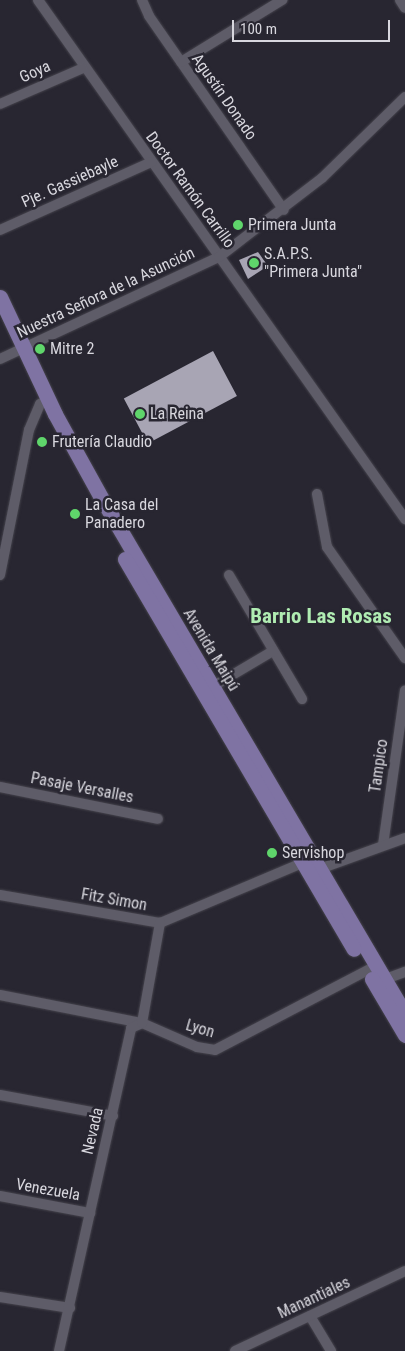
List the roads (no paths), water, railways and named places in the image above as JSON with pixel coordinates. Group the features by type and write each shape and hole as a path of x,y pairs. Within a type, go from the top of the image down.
{"main road":[{"name":"Avenida Maipú","path":"0,297 19,350 44,402 310,868 376,975 405,1014"},
{"name":"Avenida Maipú","path":"0,321 19,350"},
{"name":"Avenida Maipú","path":"376,975 405,1035"}],"street":[{"name":"Doctor Ramón Carrillo","path":"38,0 83,68 405,519"},
{"name":"Agustín Donado","path":"142,0 149,16 284,210"},
{"path":"181,62 282,0"},
{"path":"400,0 405,8"},
{"name":"Goya","path":"0,104 83,68"},
{"name":"Nuestra Señora de la Asunción","path":"0,359 219,257 284,210 364,140 405,96"},
{"name":"Pje. Gassiebayle","path":"0,230 151,162"},
{"path":"0,575 25,445 44,402"},
{"path":"317,494 326,547 405,658"},
{"path":"228,575 302,699"},
{"path":"208,689 273,651"},
{"name":"Tampico","path":"383,846 405,691"},
{"name":"Pasaje Versalles","path":"0,787 158,819"},
{"name":"Fitz Simon","path":"0,895 160,924 310,868 405,838"},
{"name":"Nevada","path":"59,1351 131,1028 142,1023 160,924"},
{"name":"Lyon","path":"0,995 142,1023 197,1047 215,1050 376,975 405,972"},
{"path":"0,1095 112,1116"},
{"name":"Venezuela","path":"0,1196 90,1212"},
{"name":"Manantiales","path":"235,1351 405,1271"},
{"path":"0,1297 70,1308"},
{"path":"310,1316 331,1351"}],"place":[{"name":"Primera Junta","path":"238,225"},
{"name":"S.A.P.S. \"Primera Junta\"","path":"254,263"},
{"name":"Mitre 2","path":"40,349"},
{"name":"La Reina","path":"140,414"},
{"name":"Frutería Claudio","path":"42,442"},
{"name":"La Casa del Panadero","path":"75,514"},
{"name":"Servishop","path":"272,853"}],"district":[{"name":"Barrio Las Rosas","path":"321,616"}]}
